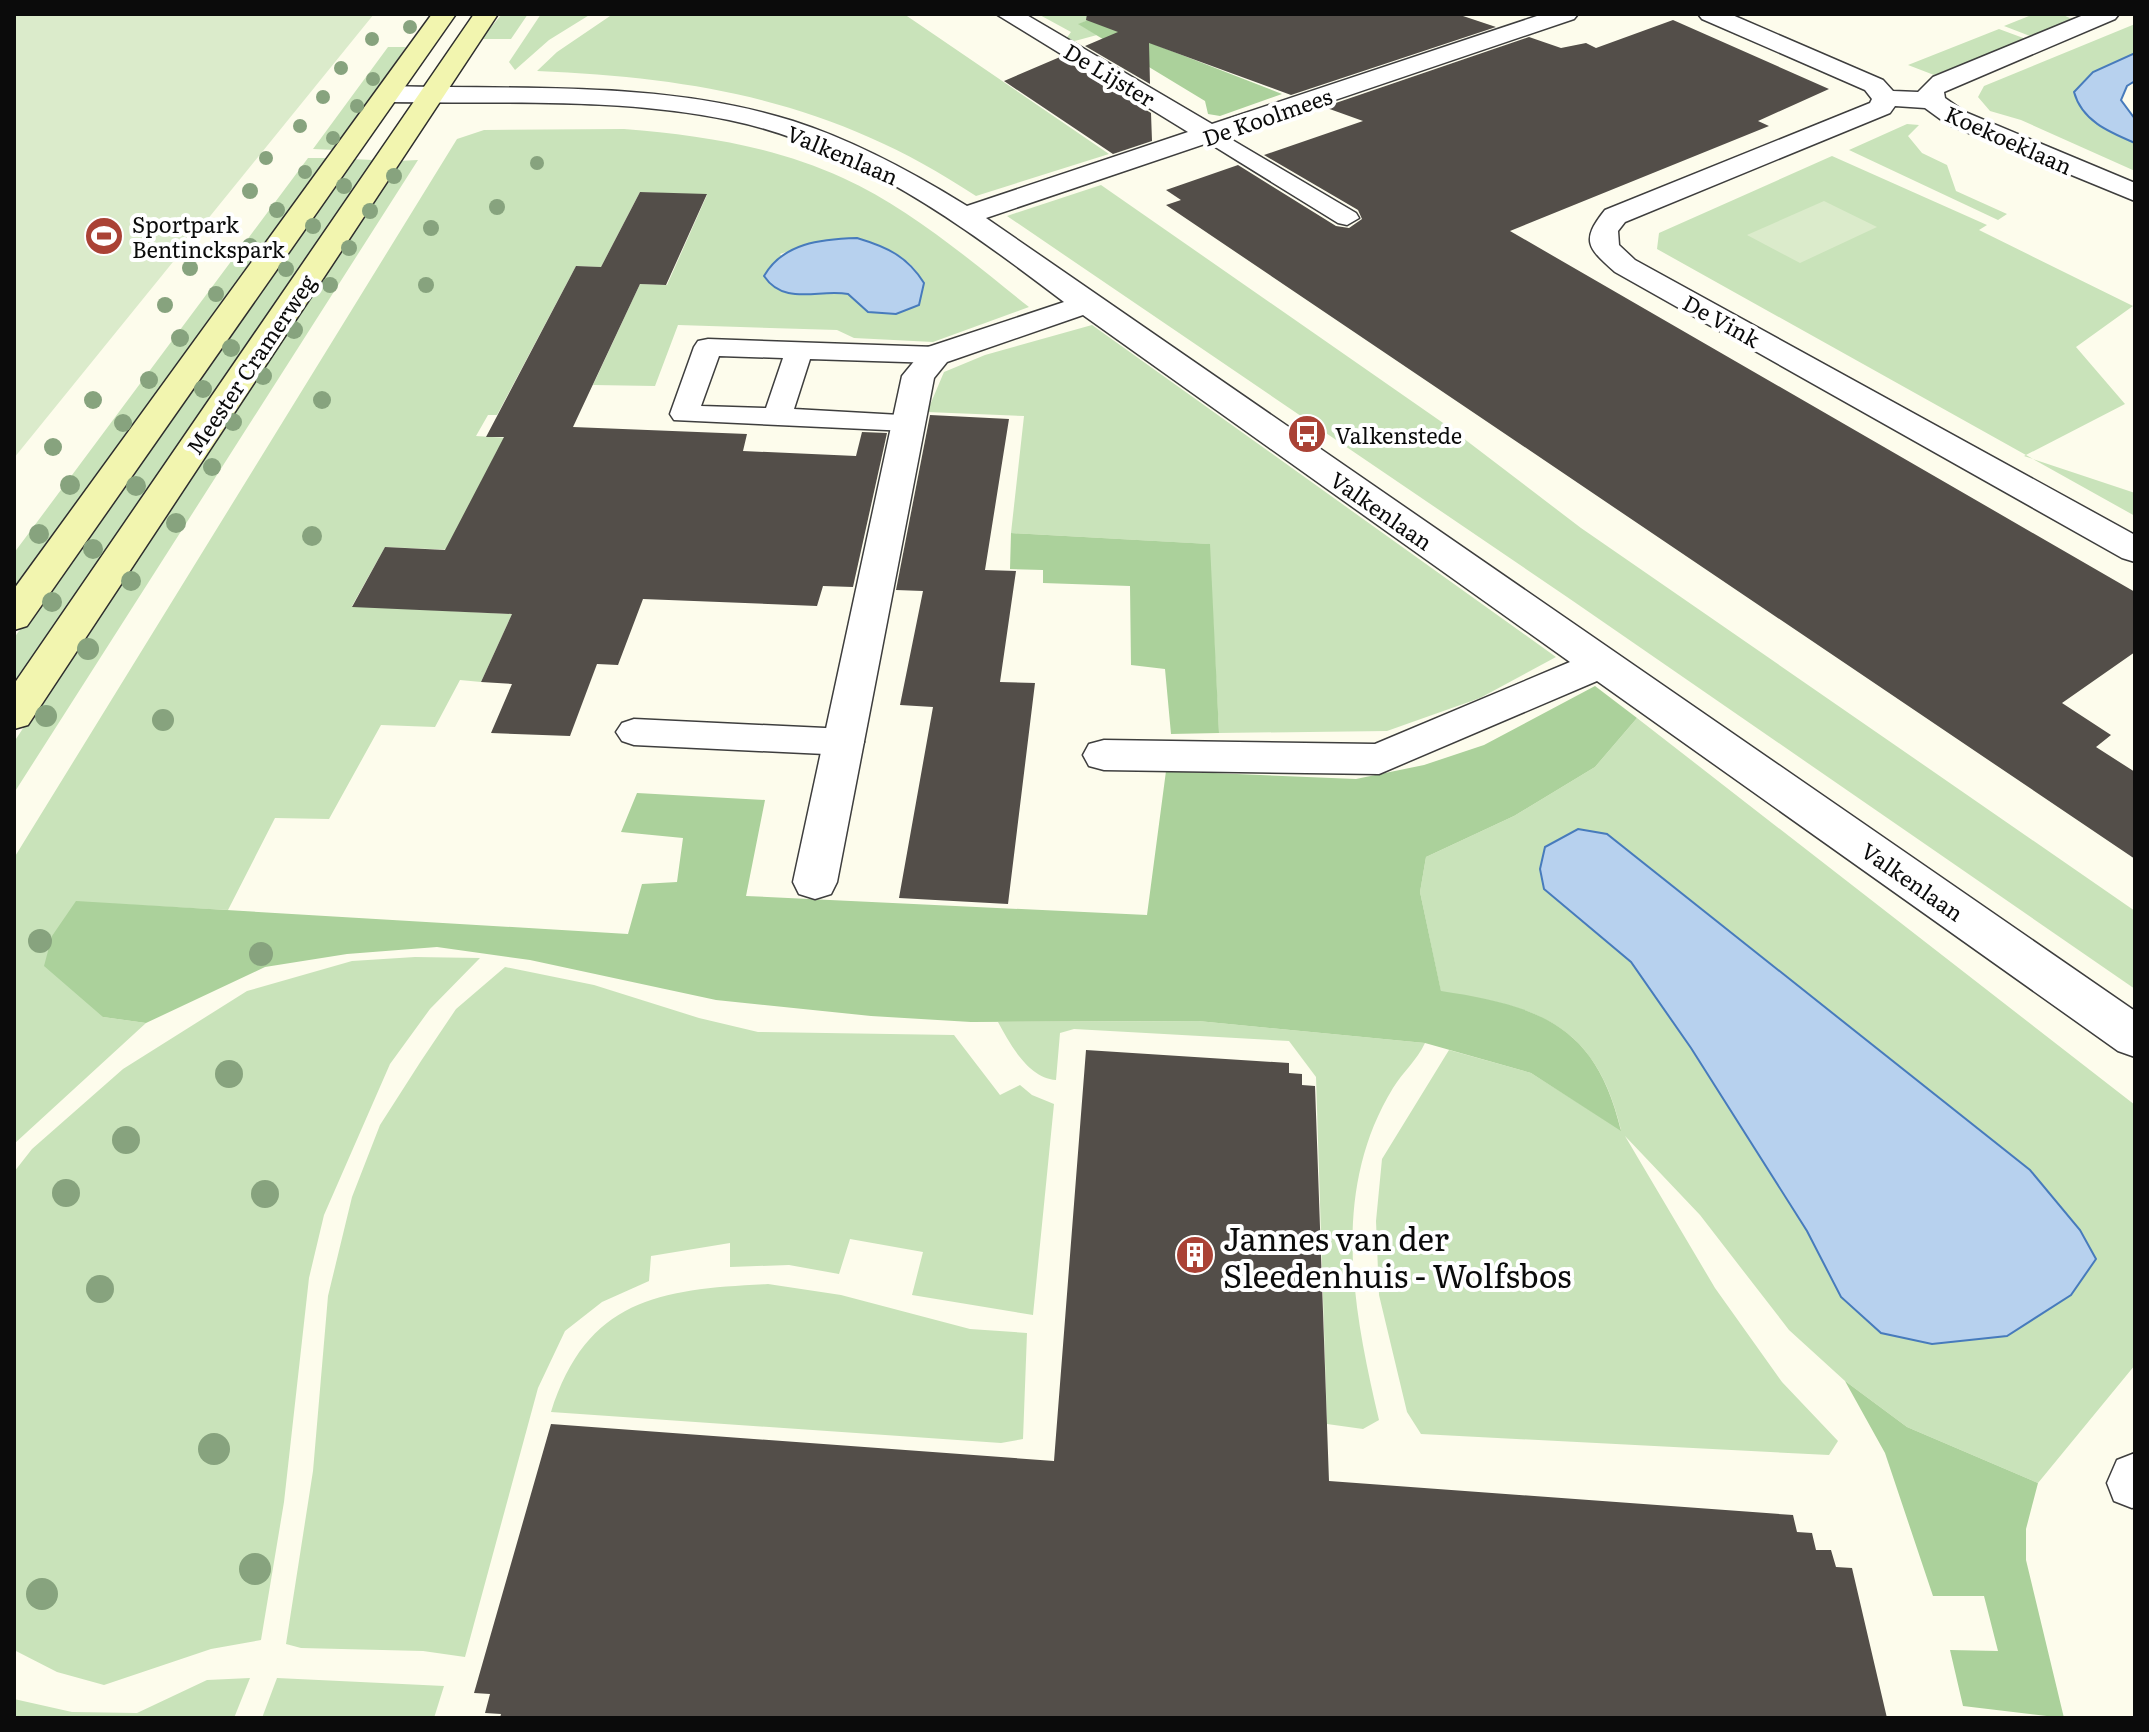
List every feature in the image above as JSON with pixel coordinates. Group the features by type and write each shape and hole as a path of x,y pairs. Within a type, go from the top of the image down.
{"main road":[{"name":"Meester Cramerweg","path":"14,617 444,14"},
{"name":"Meester Cramerweg","path":"14,715 486,14"}],"street":[{"name":"De Lijster","path":"1008,14 1212,135"},
{"name":"De Koolmees","path":"967,215 1566,14"},
{"path":"1710,14 1874,85 1885,98"},
{"path":"1932,101 1931,90 1942,82 2107,14"},
{"name":"Valkenlaan","path":"389,94 638,101 733,113 804,134 903,178 967,215 1087,304 2135,1037"},
{"name":"Koekoeklaan","path":"1885,98 1932,101 1956,118 2135,193"},
{"name":"De Vink","path":"1885,98 1881,108 1615,216 1604,230 1604,247 1625,266 2135,550"},
{"path":"815,882 846,742 918,376 936,355 1087,304"},
{"path":"1104,755 1379,759 1603,663"}],"lane":[{"path":"1212,135 1347,218"},
{"path":"908,422 684,414 708,347 936,355"},
{"path":"777,418 799,350"},
{"path":"634,732 846,742"}],"green space":[{"name":"Sportpark Bentinckspark","path":"14,14 374,14 14,458"},
{"path":"502,14 528,14 511,39 481,39"},
{"path":"541,14 591,14 549,40 515,70 509,62"},
{"path":"613,14 904,14 1109,154 976,196 924,164 872,138 766,101 656,80 537,71 557,52"},
{"path":"1038,14 1103,14 1079,24 1097,35 1071,42 1066,39 1071,32"},
{"path":"1103,14 1120,31 1282,94 1220,116 1208,114 1205,101 1078,24"},
{"path":"2034,14 2061,14 2072,19 2030,36 2004,26"},
{"path":"2135,24 2135,53 2104,129 2135,143 2135,171 2021,120 1990,111 1978,97 1984,86"},
{"path":"1999,29 2026,39 1934,75 1908,65"},
{"path":"388,47 406,47 335,150 313,149"},
{"path":"1907,124 1919,125 1908,136 1922,153 1947,165 1956,191 2007,214 1998,220 1849,150"},
{"path":"624,129 708,139 790,158 843,178 893,205 940,237 1029,307 933,342 854,338 837,330 678,325 655,386 593,385 640,284 667,285 707,195 640,192 601,267 576,266 497,415 488,415 476,436 508,438 502,449 498,449 475,494 541,554 385,547 352,606 512,614 481,682 460,680 435,727 381,725 329,819 275,818 228,910 76,902 103,1017 146,1023 14,1144 14,858 457,139 484,130","holes":["857,238 897,254 917,272 868,312 848,294 811,294 780,254 816,242"]},
{"path":"1832,156 1987,225 1979,230 2133,306 2076,347 2125,404 2026,455 1657,249 1659,233"},
{"path":"308,158 327,158 14,589 14,553"},
{"path":"352,159 373,160 14,685 14,638"},
{"path":"418,160 14,793 14,742 397,161"},
{"path":"1101,185 1446,425 1581,528 2135,911 2135,989 1007,216"},
{"path":"1824,201 1877,227 1800,263 1747,235"},
{"path":"1092,325 1556,657 1480,698 1387,731 1219,733 1209,544 1011,533 1024,416 927,412 944,372 985,355"},
{"path":"2033,459 2135,493 2135,516"},
{"path":"1011,533 1210,544 1219,733 1171,734 1165,669 1131,665 1130,586 1043,583 1043,570 1010,569"},
{"path":"1595,686 1637,718 1595,767 1514,816 1426,857 1420,892 1441,991 1507,1004 1559,1027 1579,1044 1596,1067 1610,1095 1621,1131 1531,1073 1425,1043 1198,1021 971,1022 871,1016 716,1000 530,960 437,947 347,954 265,967 146,1023 103,1017 44,966 52,936 76,901 628,934 642,884 677,882 683,838 621,832 637,793 765,800 746,896 1147,915 1166,771 1356,779 1424,765 1484,745"},
{"path":"1637,718 2135,1105 2135,1365 2038,1483 1907,1427 1845,1381 1789,1330 1700,1215 1625,1136 1715,1288 1782,1382 1838,1441 1829,1455 1421,1434 1407,1412 1379,1295 1376,1221 1382,1159 1449,1050 1531,1073 1621,1130 1610,1094 1596,1066 1579,1044 1558,1027 1534,1014 1507,1005 1441,992 1420,892 1426,857 1514,816 1595,767","holes":["1578,829 1607,834 2030,1170 2080,1230 1841,1297 1807,1231 1691,1048 1631,962 1544,889"]},
{"path":"415,957 480,958 430,1009 390,1064 324,1215 309,1278 284,1502 261,1640 211,1649 104,1685 57,1672 14,1650 14,1172 32,1149 123,1069 247,991 352,961"},
{"path":"505,967 594,985 699,1018 758,1032 954,1035 1000,1095 1020,1085 1032,1095 1054,1104 1033,1315 912,1295 923,1252 850,1239 839,1274 789,1265 730,1267 730,1243 651,1256 649,1281 602,1302 565,1331 538,1388 465,1657 423,1651 301,1648 286,1644 313,1471 328,1296 352,1197 380,1125 421,1061 456,1009"},
{"path":"1198,1021 1425,1043 1393,1088 1373,1127 1361,1168 1354,1209 1355,1293 1379,1420 1363,1429 1327,1424 1316,1077 1289,1041 1074,1029 1060,1033 1056,1080 1046,1078 1029,1067 998,1022"},
{"path":"768,1284 841,1295 970,1329 1027,1333 1023,1439 1001,1443 551,1412 566,1374 585,1345 607,1323 633,1307 694,1290"},
{"path":"1845,1381 1907,1427 2038,1483 2026,1529 2026,1560 2064,1718 1963,1706 1950,1650 1998,1651 1984,1596 1933,1596 1885,1453"},
{"path":"250,1678 234,1718 14,1718 14,1699 72,1712 137,1713 207,1680"},
{"path":"277,1678 444,1686 434,1718 262,1718"}],"water":[{"path":"2135,53 2135,81 2127,86 2121,100 2135,119 2135,143 2106,130 2090,118 2074,92 2093,72"},
{"path":"857,238 887,249 911,266 924,283 919,305 896,314 868,312 848,294 791,294 772,285 764,276 781,256 804,245"},
{"path":"1578,829 1607,834 2030,1170 2080,1230 2096,1259 2071,1295 2007,1336 1932,1344 1881,1333 1841,1297 1807,1231 1691,1048 1631,962 1544,889 1540,869 1545,847"}],"building":[{"path":"1087,14 1457,14 1496,27 1291,95 1149,43 1150,84 1085,46 1118,32 1086,20"},
{"path":"1673,20 1829,89 1758,121 1769,126 1510,231 2135,592 2135,652 2062,703 2111,735 2096,747 2135,772 2135,859 1166,205 1181,200 1166,190 1238,165 1336,226 1349,228 1362,219 1358,210 1264,155 1363,121 1324,107 1529,37 1561,48 1586,43 1596,48"},
{"path":"1060,57 1151,113 1152,141 1113,154 1004,81"},
{"path":"640,192 707,194 666,285 640,284 573,427 747,434 743,451 856,456 862,432 887,433 853,587 823,586 817,606 643,599 618,665 597,664 570,736 491,733 512,684 481,682 512,614 352,607 385,547 445,550 504,437 486,437 576,266 601,267"},
{"path":"930,415 1009,419 985,570 1016,571 1000,682 1035,683 1008,904 899,898 933,707 900,705 923,591 896,590"},
{"name":"Jannes van der Sleedenhuis - Wolfsbos","path":"1086,1050 1289,1063 1289,1073 1302,1074 1302,1085 1315,1086 1329,1481 1793,1515 1797,1532 1812,1533 1816,1550 1831,1550 1836,1567 1852,1568 1887,1718 500,1718 501,1714 485,1713 490,1694 474,1693 551,1424 1054,1461"}],"place":[{"name":"Sportpark Bentinckspark","path":"104,236"},
{"name":"Valkenstede","path":"1307,434"},
{"name":"Jannes van der Sleedenhuis - Wolfsbos","path":"1195,1255"}]}
